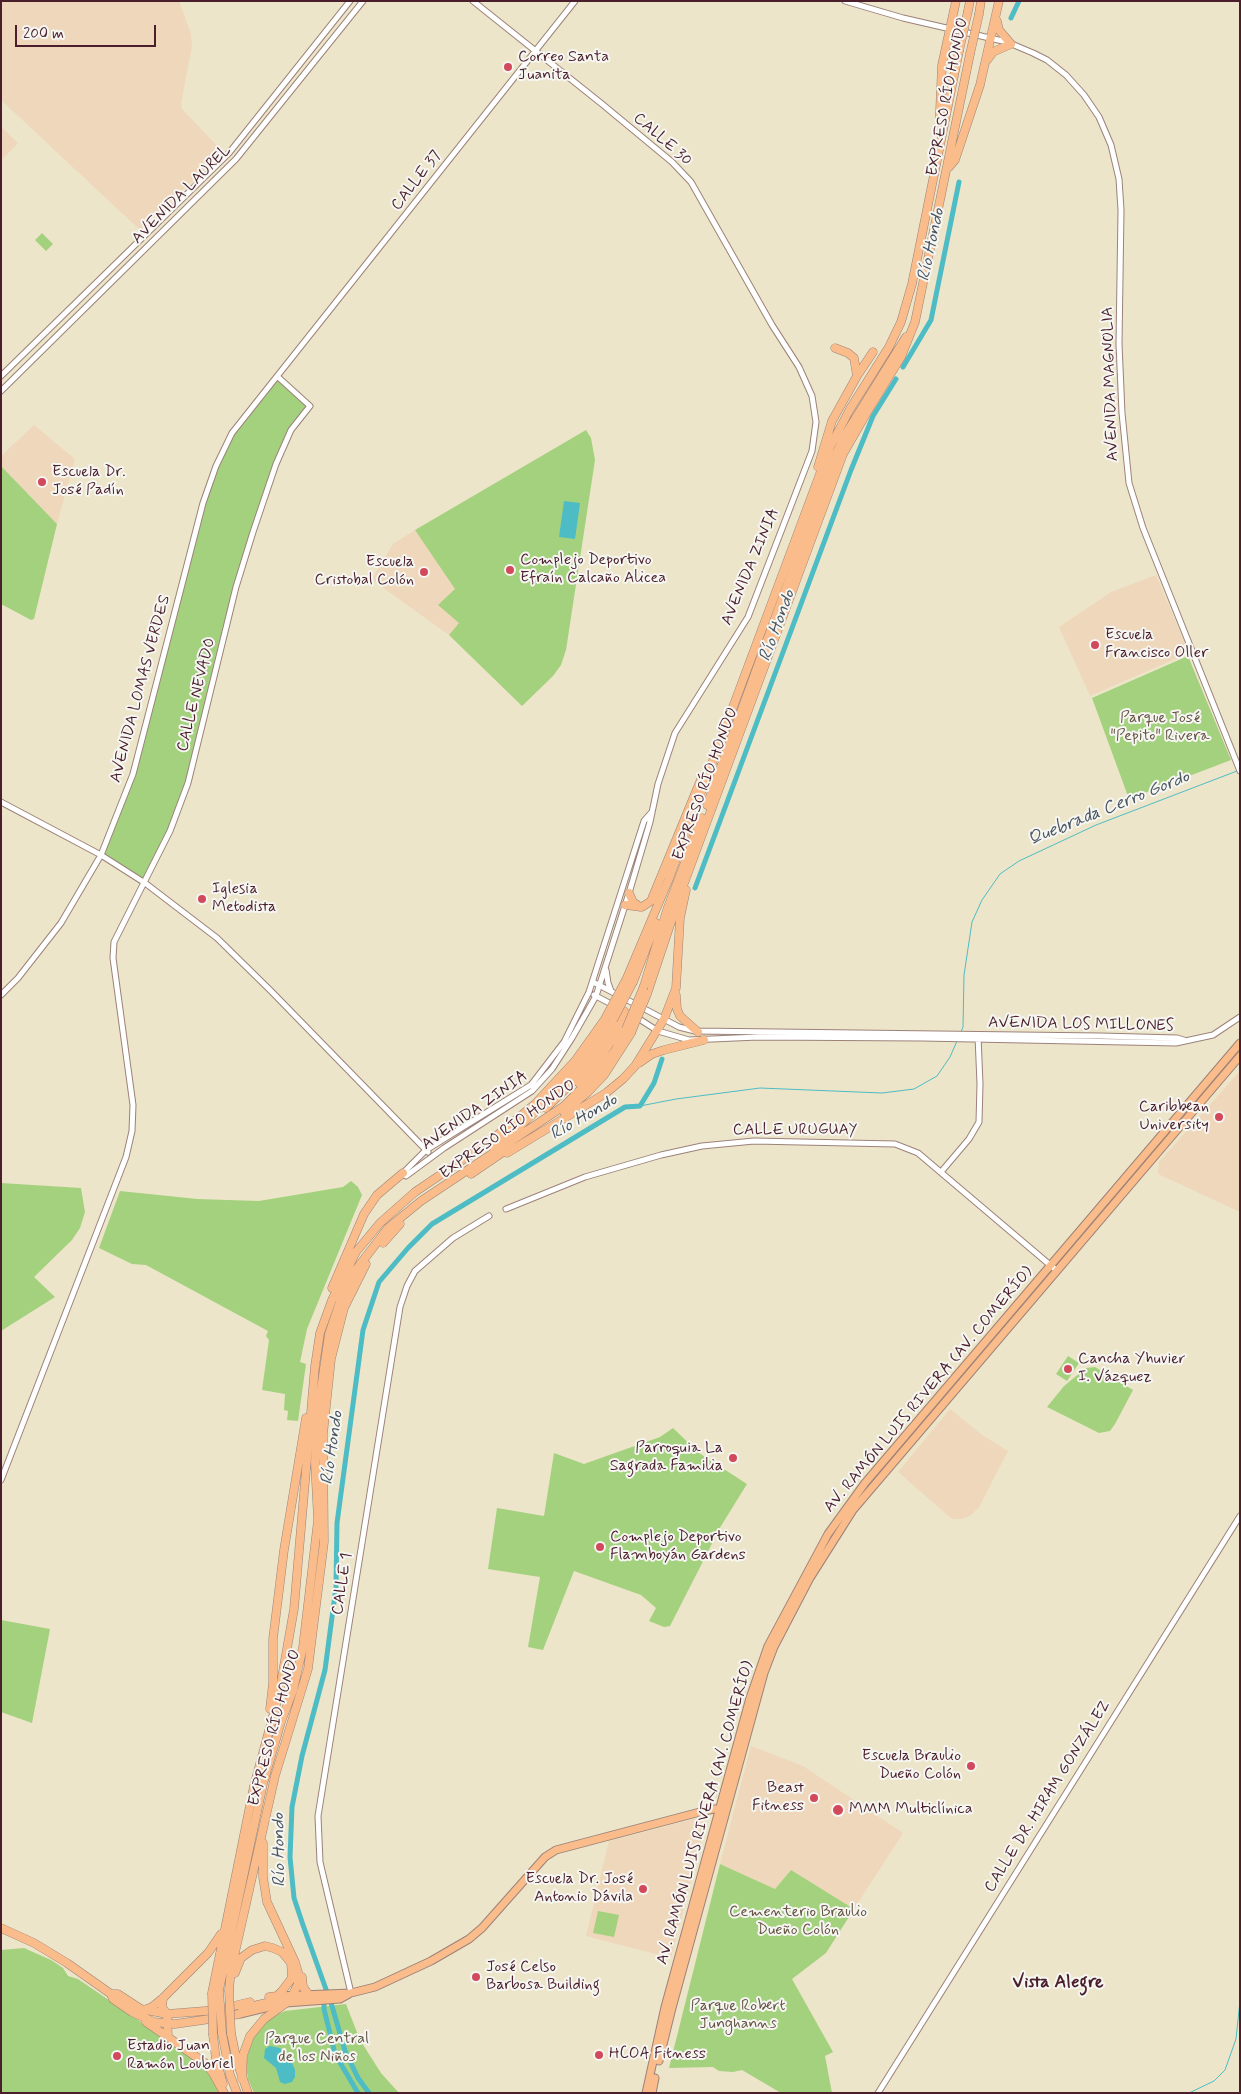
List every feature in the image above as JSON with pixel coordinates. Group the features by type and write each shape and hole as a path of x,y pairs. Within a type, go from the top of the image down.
{"highway":[{"path":"940,144 938,135 942,65 956,1"},
{"name":"EXPRESO RÍO HONDO","path":"248,2093 242,2078 231,2033 229,1990 231,1970 267,1808 310,1658 324,1542 323,1424 334,1341 344,1308 358,1276 395,1229 420,1207 492,1161 563,1112 588,1092 615,1060 646,990 716,794 843,454 881,374 895,352 970,1"},
{"name":"EXPRESO RÍO HONDO","path":"225,2093 216,2059 213,2035 216,1991 225,1928 262,1753 278,1694 294,1609 311,1397 320,1333 332,1300 348,1267 371,1234 392,1211 416,1192 489,1142 535,1104 575,1061 609,1019 630,981 816,485 839,429 881,374 895,352 909,339 917,312 981,1"},
{"path":"947,171 955,160 977,95 997,18 999,1"},
{"path":"986,61 993,52 1010,44 999,30 997,18"},
{"path":"834,348 848,353 854,358 857,376"},
{"path":"816,485 816,474 832,421 873,352"},
{"path":"630,981 733,723 830,458 853,414 881,374"},
{"path":"646,990 668,908 832,462 845,434 881,374"},
{"path":"622,904 640,907 647,905 651,901 706,770 713,762"},
{"path":"698,1032 678,1012 676,988 680,918 689,879 716,808 716,794"},
{"path":"629,894 633,902 640,907"},
{"path":"492,1161 606,1093 623,1079 635,1066 658,1030 676,988"},
{"path":"523,1133 584,1078 596,1064 627,1012"},
{"path":"297,1576 303,1549 314,1424 325,1333 339,1293 352,1270 375,1237 404,1209 527,1124 556,1101 578,1077 627,1012"},
{"path":"510,1134 548,1100 579,1066 609,1019"},
{"path":"237,2093 230,2075 216,1991 263,1784 281,1722 293,1690 303,1647 318,1520 315,1462 319,1403 329,1334 341,1299 355,1271 388,1228 421,1201 564,1106 587,1084 616,1049 628,1031"},
{"path":"635,1066 657,1052 704,1040"},
{"path":"320,1333 326,1304 360,1220 377,1195 404,1174"},
{"path":"262,1753 272,1700 273,1639 284,1550 303,1428 311,1397"},
{"path":"1,1928 67,1963 111,1994 113,1999 143,2014 154,2022 207,2020 239,2014 245,2009 289,1998 294,1994 298,1978 297,1967 268,1902 263,1877 262,1848 268,1819 267,1808"},
{"path":"143,2014 163,1998 208,1953 225,1928"},
{"path":"280,1930 299,1964 303,1987 309,1998"},
{"path":"143,2014 207,2011 236,2007 277,1996 290,1983 292,1968 289,1959 282,1952 270,1947 252,1950 241,1958 229,1990"},
{"path":"163,1998 162,2007 167,2014 168,2037"},
{"path":"242,2078 243,2055 252,2032 264,2019 286,2004"},
{"path":"143,2014 145,2022 205,2063 225,2093"},
{"path":"227,2057 239,2083 248,2093"}],"main road":[{"name":"AV. RAMÓN LUIS RIVERA (AV. COMERÍO)","path":"646,2093 665,2007 770,1655 810,1578 834,1537 863,1497 1240,1043"},
{"name":"AV. RAMÓN LUIS RIVERA (AV. COMERÍO)","path":"1053,1268 1240,1056"},
{"name":"AV. RAMÓN LUIS RIVERA (AV. COMERÍO)","path":"652,2093 672,2008 724,1809"},
{"path":"239,2014 309,1998 339,1996 375,1987 431,1961 469,1939 482,1928 545,1857 556,1850 700,1812 724,1809"},
{"path":"277,1996 294,1994 309,1998"}],"street":[{"name":"AVENIDA LAUREL","path":"1,376 229,153 350,1"},
{"name":"AVENIDA LAUREL","path":"1,391 236,160 363,1"},
{"name":"CALLE 30","path":"473,1 672,162 691,182 772,325"},
{"name":"CALLE 37","path":"278,377 575,1"},
{"name":"AVENIDA MAGNOLIA","path":"845,1 903,18 991,38 1047,60 1066,75 1084,95 1099,117 1110,145 1119,179 1121,210 1119,344 1122,413 1129,483 1142,528 1240,771"},
{"name":"AVENIDA ZINIA","path":"404,1174 426,1150 531,1085 564,1042 589,992 622,904 629,894 658,784 675,734 748,617 812,451 816,422 812,396 799,367 772,325"},
{"name":"CALLE NEVADO","path":"1,1480 126,1157 132,1131 133,1106 113,958 114,942 170,832 188,783 236,587 276,464 292,430 310,406 278,377"},
{"name":"AVENIDA LOMAS VERDES","path":"1,995 18,978 61,923 101,855 134,774 203,503 216,466 232,433 278,377"},
{"path":"1,802 101,855 145,883 217,938 432,1156"},
{"name":"AVENIDA ZINIA","path":"404,1174 532,1091 552,1068 596,996 644,821 651,813"},
{"path":"607,961 607,978 611,991"},
{"name":"AVENIDA LOS MILLONES","path":"593,982 679,1027 698,1032 978,1037"},
{"name":"AVENIDA LOS MILLONES","path":"589,992 658,1030 689,1040 758,1037 1161,1037 1184,1040 1213,1035 1240,1018"},
{"path":"588,1009 596,1002 606,1001"},
{"path":"941,1172 969,1139 979,1122 978,1037"},
{"name":"CALLE URUGUAY","path":"506,1209 585,1177 661,1154 702,1146 754,1141 896,1144 918,1153 1053,1268"},
{"name":"CALLE 1","path":"351,1993 320,1862 318,1816 400,1307 407,1286 415,1271 453,1238 489,1216"},
{"name":"CALLE DR. HIRAM GONZÁLEZ","path":"878,2093 1240,1516"}],"shaded area":[{"path":"1,1 179,1 191,34 192,47 181,103 182,109 223,152 140,230 1,100"},
{"path":"1,127 18,143 1,161"},
{"name":"Escuela Dr. José Padín","path":"34,425 75,459 57,524 1,466 1,456"},
{"path":"415,530 456,589 459,623 449,635 375,582 373,577 393,544"},
{"path":"1156,575 1189,653 1090,696 1059,627 1111,592"},
{"name":"Caribbean University","path":"1240,1071 1240,1212 1158,1174 1159,1162"},
{"path":"950,1409 982,1435 1008,1451 979,1507 971,1515 962,1519 952,1519 898,1472"},
{"path":"751,1746 803,1766 903,1833 854,1909 791,1870 775,1889 720,1864"},
{"name":"Escuela Dr. José Antonio Dávila","path":"698,1818 707,1818 671,1958 586,1936 609,1841"}],"green space":[{"path":"42,233 53,244 46,251 35,240"},
{"path":"278,377 310,406 302,414 276,464 236,587 188,783 145,883 101,855 133,774 203,503 232,433"},
{"name":"Complejo Deportivo Efraín Calcaño Alicea","path":"586,430 591,438 595,460 566,650 561,665 553,676 522,706 449,635 459,623 438,605 455,589 415,530"},
{"path":"1,466 57,524 34,619 31,620 1,604"},
{"name":"Parque José \"Pepito\" Rivera","path":"1188,656 1231,760 1129,799 1092,698"},
{"path":"351,1181 358,1187 362,1195 307,1329 300,1362 306,1364 298,1421 287,1420 288,1411 284,1410 285,1394 262,1390 269,1340 266,1336 268,1331 146,1265 132,1264 99,1248 120,1191 197,1199 259,1201 343,1187"},
{"path":"1,1183 81,1188 85,1212 80,1228 72,1240 34,1277 55,1297 1,1331"},
{"name":"Cancha Yhuvier I. Vázquez","path":"1068,1356 1079,1363 1067,1381 1056,1374"},
{"path":"1095,1367 1133,1390 1110,1431 1099,1433 1047,1407 1064,1386 1086,1368"},
{"name":"Complejo Deportivo Flamboyán Gardens","path":"673,1428 699,1453 747,1484 721,1526 670,1626 664,1627 649,1621 656,1608 641,1595 574,1571 543,1650 528,1647 540,1577 488,1569 497,1508 544,1516 554,1453 584,1464 660,1437"},
{"path":"1,1620 50,1629 32,1723 1,1712"},
{"name":"Parque Robert Junghanns","path":"720,1864 775,1889 791,1870 854,1909 826,1953 792,1979 833,2052 825,2056 832,2093 781,2093 742,2070 733,2072 719,2071 713,2067 669,2068"},
{"path":"598,1911 619,1915 614,1937 593,1933"},
{"path":"24,1948 51,1960 63,1968 68,1976 78,1979 204,2065 221,2093 1,2093 1,1950"},
{"name":"Parque Central de los Niños","path":"346,2004 360,2040 381,2073 399,2093 254,2093 248,2079 246,2067 248,2052 255,2033 274,2016 285,2011"}],"water":[{"path":"564,501 580,503 575,539 559,537"},
{"path":"270,2046 280,2048 291,2060 295,2070 295,2077 292,2082 285,2084 280,2082 276,2068 264,2058 265,2049"}],"waterway":[{"name":"Río Hondo","path":"1011,18 1019,1"},
{"name":"Río Hondo","path":"903,367 931,320 959,182"},
{"name":"Río Hondo","path":"695,888 851,470 873,416 896,379"},
{"name":"Quebrada Cerro Gordo","path":"961,1032 963,1027 964,975 972,922 982,900 1000,874 1019,861 1096,825 1237,771"},
{"name":"Quebrada Cerro Gordo","path":"640,1106 676,1099 760,1088 882,1093 914,1089 937,1076 950,1057 957,1041"},
{"name":"Río Hondo","path":"369,2093 358,2078 345,2051 332,2006 294,1898 290,1857 292,1807 302,1756 325,1670 336,1587 337,1523 363,1330 379,1282 408,1248 432,1224 625,1107 640,1106 654,1083 662,1059"},
{"name":"Río Hondo","path":"324,1998 324,2009 335,2054 358,2093"},
{"path":"1189,2093 1214,2081 1225,2070 1236,2039 1240,2001"}],"place":[{"name":"Correo Santa Juanita","path":"508,67"},
{"name":"Escuela Dr. José Padín","path":"42,482"},
{"name":"Complejo Deportivo Efraín Calcaño Alicea","path":"510,570"},
{"name":"Escuela Cristobal Colón","path":"424,572"},
{"name":"Escuela Francisco Oller","path":"1095,645"},
{"name":"Iglesia Metodista","path":"202,899"},
{"name":"Caribbean University","path":"1219,1117"},
{"name":"Cancha Yhuvier I. Vázquez","path":"1068,1369"},
{"name":"Parroquia La Sagrada Familia","path":"733,1458"},
{"name":"Complejo Deportivo Flamboyán Gardens","path":"600,1547"},
{"name":"Escuela Braulio Dueño Colón","path":"971,1766"},
{"name":"Beast Fitness","path":"814,1798"},
{"name":"MMM Multiclínica","path":"838,1810"},
{"name":"Escuela Dr. José Antonio Dávila","path":"643,1889"},
{"name":"José Celso Barbosa Building","path":"476,1977"},
{"name":"HCOA Fitness","path":"599,2055"},
{"name":"Estadio Juan Ramón Loubriel","path":"117,2056"}],"district":[{"name":"Vista Alegre","path":"1058,1983"}],"park label":[{"name":"Cementerio Braulio Dueño Colón","path":"798,1922"}]}
